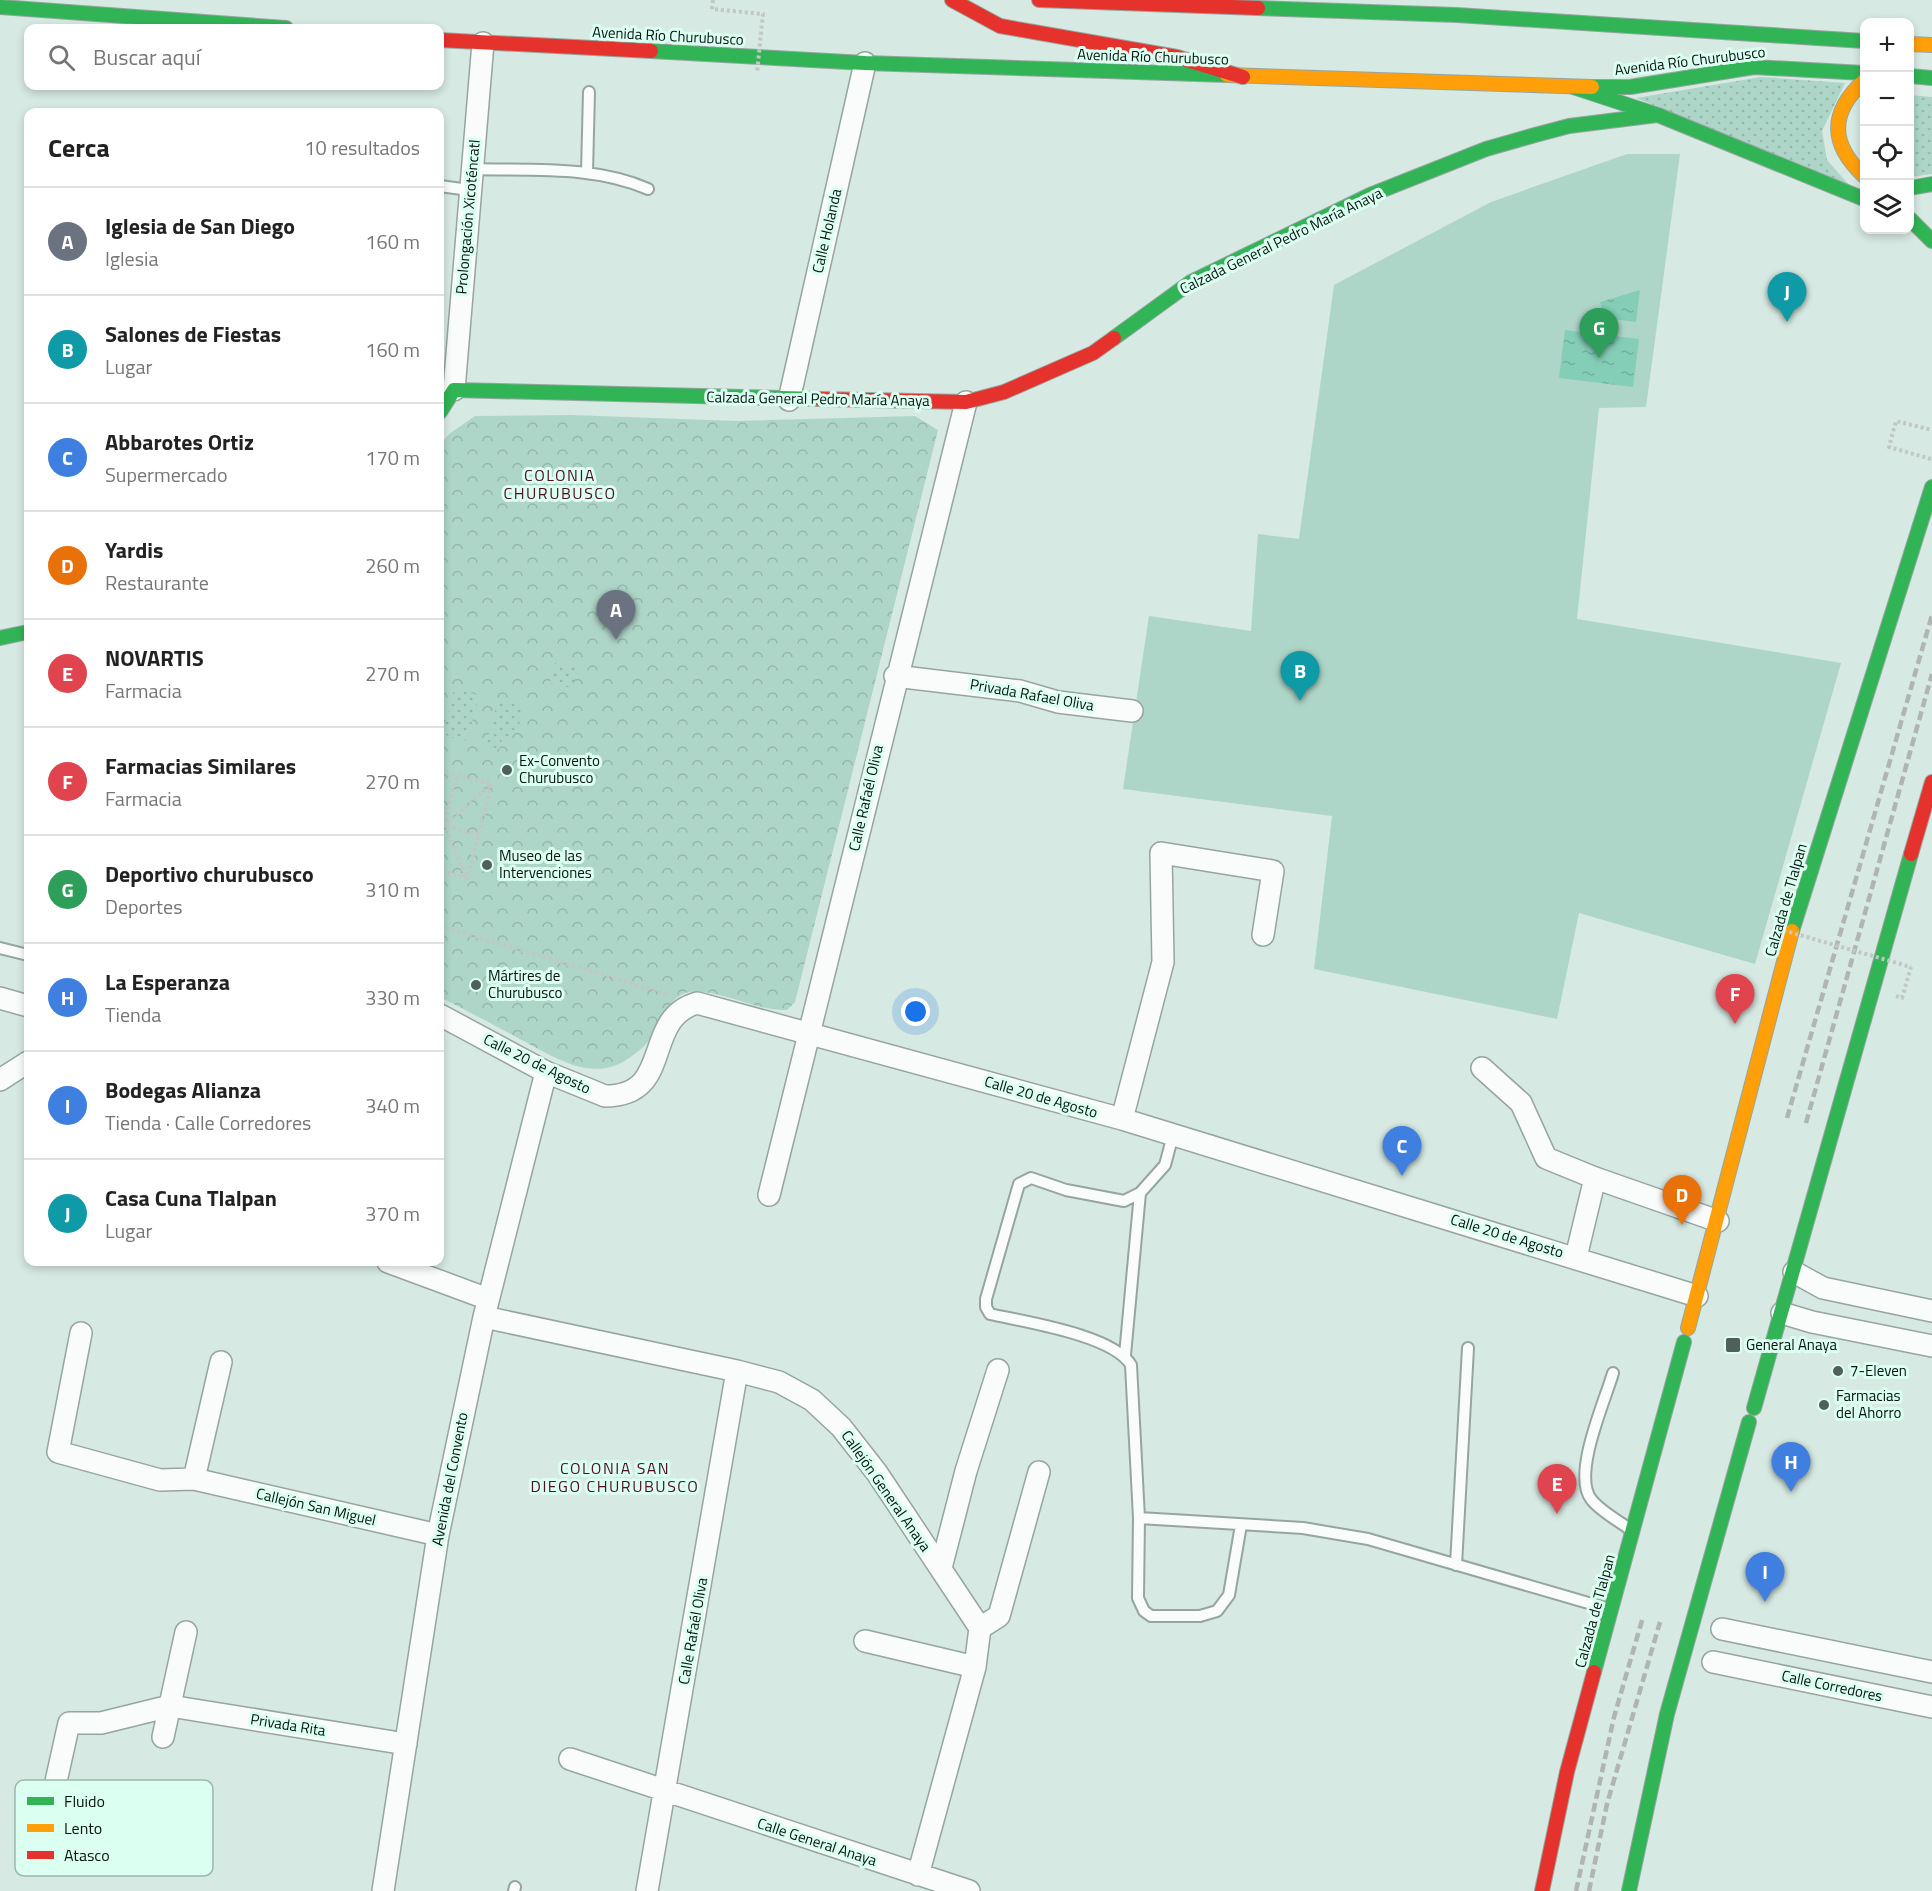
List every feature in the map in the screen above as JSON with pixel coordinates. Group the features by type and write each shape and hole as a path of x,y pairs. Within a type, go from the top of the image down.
{"main road":[{"path":"952,0 1000,26 1177,57 1243,77"},
{"path":"1038,0 1457,15 1860,41"},
{"path":"0,8 229,24"},
{"name":"Avenida Río Churubusco","path":"444,40 865,63 1574,87 1630,87 1755,67 1860,73"},
{"path":"1914,44 1932,45"},
{"path":"1914,76 1932,78"},
{"path":"1860,84 1848,95 1842,106 1837,127 1838,139 1847,159 1860,172"},
{"path":"1574,87 1658,114 1860,197"},
{"name":"Calzada General Pedro María Anaya","path":"454,390 789,400 966,402 1004,392 1093,353 1191,282 1370,195 1486,149 1535,135 1569,126 1658,114"},
{"path":"1914,187 1932,183"},
{"path":"1914,223 1932,241"},
{"path":"444,406 454,390"},
{"name":"Calzada de Tlalpan","path":"1688,1328 1798,910 1932,487"},
{"path":"0,638 24,633"},
{"path":"1629,1891 1637,1842 1681,1659 1794,1272 1932,782"},
{"name":"Calzada de Tlalpan","path":"1542,1891 1567,1772 1683,1342"}],"street":[{"name":"Prolongación Xicoténcatl","path":"454,390 483,43"},
{"name":"Calle Holanda","path":"789,400 865,63"},
{"name":"Calle Rafaél Oliva","path":"769,1195 896,676 966,402"},
{"name":"Privada Rafael Oliva","path":"896,676 1020,691 1058,702 1132,711"},
{"path":"1122,1119 1162,962 1161,854 1273,871 1263,935"},
{"path":"0,998 24,1005"},
{"name":"Calle 20 de Agosto","path":"444,1017 546,1072 605,1096 634,1092 648,1077 669,1022 679,1010 697,1003 1122,1119 1697,1296"},
{"path":"0,1080 24,1065"},
{"path":"1482,1068 1521,1103 1546,1158 1595,1178 1718,1221"},
{"name":"Avenida del Convento","path":"383,1891 438,1535 486,1308 515,1184 546,1072"},
{"path":"1576,1257 1595,1178"},
{"name":"Callejón General Anaya","path":"397,1266 486,1308 779,1382 812,1400 841,1427 877,1473 980,1628"},
{"path":"1794,1272 1823,1288 1932,1311"},
{"path":"1847,1329 1854,1295"},
{"path":"1782,1313 1932,1346"},
{"name":"Callejón San Miguel","path":"81,1333 58,1452 160,1480 194,1479 438,1535"},
{"path":"194,1479 221,1362"},
{"path":"941,1568 966,1471 998,1370"},
{"name":"Calle Rafaél Oliva","path":"647,1891 736,1371"},
{"path":"918,1875 975,1668 980,1628 999,1616 1039,1472"},
{"name":"Calle Corredores","path":"1932,1672 1730,1631 1723,1664 1932,1707"},
{"path":"163,1737 186,1632"},
{"path":"865,1641 975,1668"},
{"path":"56,1780 69,1723 101,1723 170,1706"},
{"name":"Privada Rita","path":"170,1706 406,1744"},
{"name":"Calle General Anaya","path":"570,1759 969,1891"}],"lane":[{"path":"587,172 589,92"},
{"path":"444,185 470,180 587,172 625,179 648,189"},
{"path":"0,948 24,954"},
{"path":"1173,1135 1165,1166 1140,1193 1124,1201 1066,1190 1039,1180 1024,1180 1019,1184 986,1299 986,1307 990,1314 1107,1345 1125,1355 1131,1365 1139,1518 1138,1598 1144,1611 1151,1616 1200,1616 1217,1611 1229,1595 1241,1525"},
{"path":"1125,1355 1140,1193"},
{"path":"1456,1565 1468,1348"},
{"path":"1613,1373 1585,1465 1585,1483 1591,1499 1633,1532"},
{"path":"1139,1518 1303,1528 1368,1539 1612,1610"}],"path":[{"path":"713,0 712,9 763,14 757,73"},
{"path":"1932,430 1896,421 1889,447 1932,459"},
{"path":"444,772 492,784"},
{"path":"444,822 457,775"},
{"path":"444,825 492,784"},
{"path":"467,878 492,784"},
{"path":"444,826 478,834"},
{"path":"444,828 467,878"},
{"path":"444,872 467,878"},
{"path":"444,927 697,1003"},
{"path":"1772,927 1911,967 1902,998"}],"green space":[{"path":"1761,77 1845,83 1822,131 1827,160 1850,186 1636,98"},
{"path":"1914,95 1932,97 1932,174 1914,176"},
{"path":"1627,154 1680,154 1646,407 1599,408 1577,619 1841,663 1755,964 1579,913 1557,1019 1314,969 1332,816 1123,789 1149,616 1251,631 1258,534 1299,539 1334,285 1491,202"},
{"path":"572,415 736,421 915,416 938,430 795,1002 787,1010 762,1007 701,992 682,994 671,1004 642,1048 615,1066 601,1069 586,1068 557,1059 444,999 444,440 475,416"},
{"path":"555,663 577,668 572,688 550,683"},
{"path":"454,689 479,695 467,741 444,735"},
{"path":"498,700 524,707 517,731 512,730 509,741 502,739 499,749 486,745"}],"water":[{"path":"1640,290 1636,322 1605,318 1600,302"},
{"path":"1565,330 1639,339 1633,387 1559,378"}],"railway":[{"path":"1787,1118 1932,615"},
{"path":"1806,1123 1932,674"},
{"path":"1576,1891 1614,1717 1643,1617"},
{"path":"1589,1891 1607,1804 1660,1622"}],"traffic: fast":[{"path":"0,7 232,24"},
{"path":"1258,8 1457,15 1860,41"},
{"path":"651,51 865,63 1227,75"},
{"path":"1592,87 1630,87 1754,67 1860,73"},
{"path":"1914,76 1932,78"},
{"path":"1573,87 1658,115 1860,197"},
{"path":"1114,338 1191,282 1370,195 1486,149 1535,135 1569,126 1657,115"},
{"path":"1914,187 1932,184"},
{"path":"1914,223 1932,241"},
{"path":"444,406 454,390 820,399"},
{"path":"1792,931 1932,487"},
{"path":"0,638 24,633"},
{"path":"1754,1408 1911,854"},
{"path":"1594,1672 1684,1342"},
{"path":"1629,1891 1667,1714 1749,1422"}],"traffic: slow":[{"path":"1914,44 1932,45"},
{"path":"1227,75 1592,87"},
{"path":"1860,85 1844,105 1838,128 1845,152 1860,172"},
{"path":"1688,1328 1792,931"}],"traffic: jam":[{"path":"952,0 1000,26 1177,57 1243,77"},
{"path":"1039,0 1258,8"},
{"path":"444,40 651,51"},
{"path":"820,399 966,402 1004,392 1093,353 1114,338"},
{"path":"1911,854 1932,782"},
{"path":"1542,1891 1567,1772 1594,1672"}],"place":[{"name":"Casa Cuna Tlalpan","path":"1787,322"},
{"name":"Deportivo churubusco","path":"1599,358"},
{"name":"Iglesia de San Diego","path":"616,640"},
{"name":"Salones de Fiestas","path":"1300,701"},
{"name":"Ex-Convento Churubusco","path":"507,770"},
{"name":"Museo de las Intervenciones","path":"487,865"},
{"name":"Mártires de Churubusco","path":"476,985"},
{"name":"Farmacias Similares","path":"1735,1024"},
{"name":"Abbarotes Ortiz","path":"1402,1176"},
{"name":"Yardis","path":"1682,1225"},
{"name":"General Anaya","path":"1733,1345"},
{"name":"7-Eleven","path":"1838,1371"},
{"name":"Farmacias del Ahorro","path":"1824,1405"},
{"name":"La Esperanza","path":"1791,1492"},
{"name":"NOVARTIS","path":"1557,1514"},
{"name":"Bodegas Alianza","path":"1765,1602"}],"district":[{"name":"COLONIA CHURUBUSCO","path":"560,484"},
{"name":"COLONIA SAN DIEGO CHURUBUSCO","path":"615,1477"}]}
